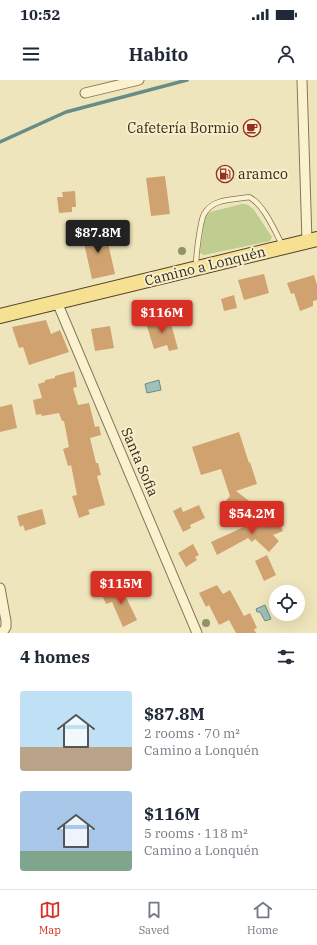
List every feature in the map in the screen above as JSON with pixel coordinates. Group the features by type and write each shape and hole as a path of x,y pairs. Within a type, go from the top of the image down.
{"main road":[{"name":"Camino a Lonquén","path":"0,316 312,240"}],"street":[{"path":"85,94 139,80"},
{"path":"302,80 312,240"},
{"name":"Santa Sofia","path":"57,302 197,633"},
{"path":"0,588 6,621 6,627 2,633"}],"lane":[{"path":"196,268 202,218 211,206 218,202 249,198 253,199 261,206 284,247"}],"green space":[{"path":"246,204 254,210 272,237 270,241 204,255 200,253 205,216 210,212"}],"water":[{"path":"159,380 161,390 147,393 145,384"},
{"path":"265,605 269,614 269,620 265,621 260,612 257,612 256,609"}],"building":[{"path":"165,176 170,214 151,216 146,178"},
{"path":"75,191 76,207 72,207 72,212 59,213 57,197 63,197 62,192"},
{"path":"105,230 115,274 92,279 82,234"},
{"path":"264,274 269,293 244,300 238,280"},
{"path":"314,275 317,285 317,300 313,301 313,306 300,311 294,293 291,294 287,283"},
{"path":"234,295 237,308 224,311 221,299"},
{"path":"169,317 178,349 169,351 167,345 154,349 146,323"},
{"path":"46,320 51,334 60,330 69,352 29,365 23,347 19,348 12,327"},
{"path":"110,326 114,348 95,351 91,329"},
{"path":"74,371 77,387 73,388 78,405 89,403 95,427 99,426 101,435 90,438 96,463 98,463 101,475 97,476 105,505 88,510 90,514 79,518 72,496 77,495 71,465 68,466 63,449 69,447 64,421 62,421 59,413 42,416 41,414 36,415 33,400 42,398 38,384 45,382 45,380 55,378 55,376"},
{"path":"12,404 17,428 0,432 0,407"},
{"path":"239,432 257,484 236,491 253,504 237,522 223,516 226,510 222,505 230,496 221,469 201,475 192,447"},
{"path":"199,505 205,518 190,525 191,528 183,532 173,511 181,507 183,512"},
{"path":"42,509 46,524 25,531 23,525 20,527 17,516"},
{"path":"275,513 283,531 273,535 279,541 269,552 255,539 252,542 248,538 217,555 211,542"},
{"path":"193,544 199,555 195,557 197,560 186,567 178,553"},
{"path":"267,555 276,575 264,581 255,561"},
{"path":"124,584 128,593 125,595 137,620 123,627 112,602 106,604 102,595"},
{"path":"217,585 223,594 230,590 244,616 250,613 257,628 254,629 256,633 236,633 229,620 219,625 209,605 206,607 199,593"}],"waterway":[{"path":"0,142 66,112 187,80"}],"place":[{"name":"Cafetería Bormio","path":"252,128"},
{"name":"aramco","path":"225,174"}]}
